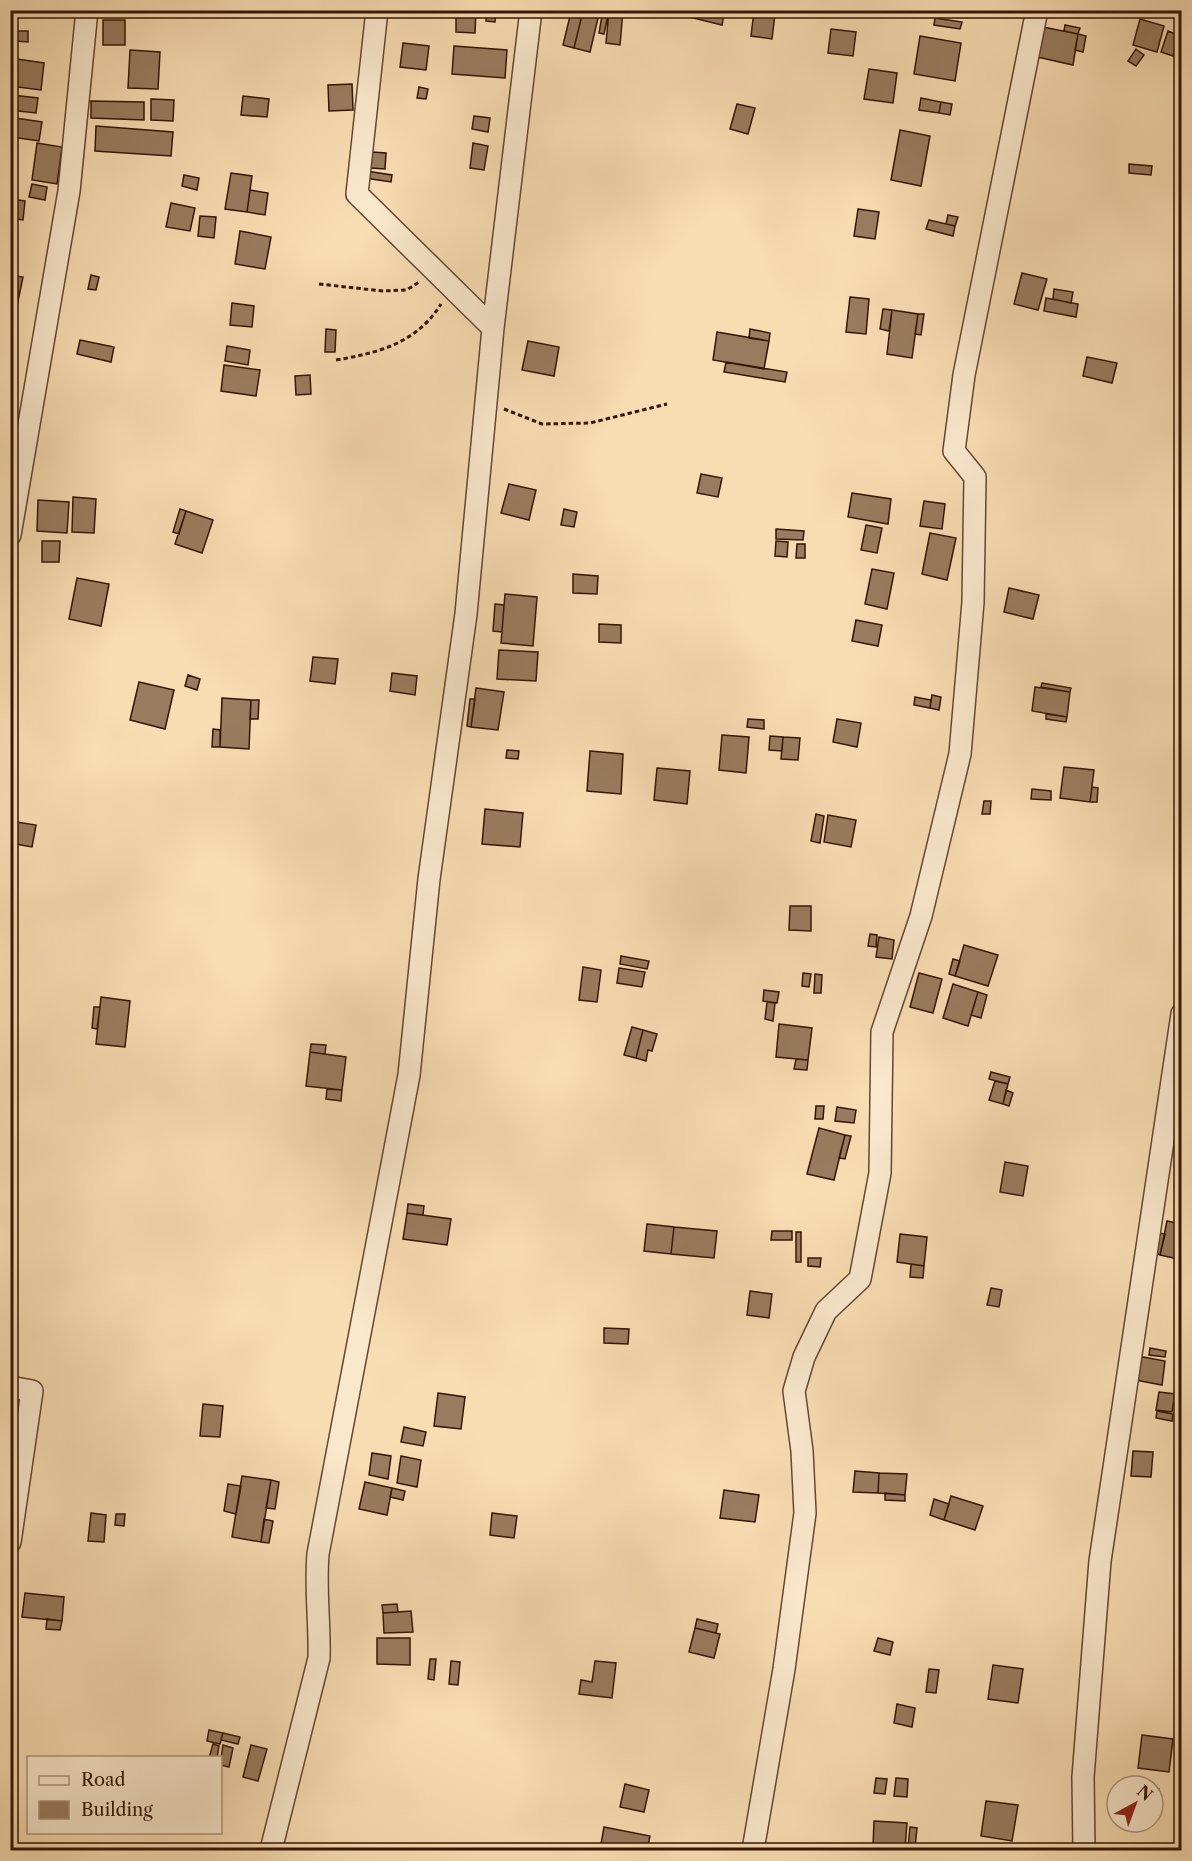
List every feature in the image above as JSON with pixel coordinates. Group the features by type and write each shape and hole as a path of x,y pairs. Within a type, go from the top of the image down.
{"street":[{"path":"10,535 69,191 87,10"},
{"path":"377,10 357,194 493,328"},
{"path":"271,1851 319,1658 320,1626 315,1586 318,1554 409,1075 429,879 466,614 493,328 531,10"},
{"path":"753,1851 784,1669 805,1513 802,1451 794,1391 804,1357 826,1311 860,1279 880,1173 882,1032 921,916 960,754 973,602 975,477 954,451 964,375 1037,10"},
{"path":"1084,1851 1083,1777 1101,1560 1182,1014"},
{"path":"10,1387 32,1391 10,1542"}],"path":[{"path":"319,284 383,291 407,290 436,272"},
{"path":"336,360 378,352 408,339 434,316 452,288"},
{"path":"486,402 542,424 590,423 667,404"}],"building":[{"path":"456,10 476,10 475,33 456,32"},
{"path":"487,10 496,10 495,22 486,21"},
{"path":"583,10 599,12 598,18 582,15"},
{"path":"603,10 609,10 604,34 599,33"},
{"path":"609,10 623,10 620,45 606,43"},
{"path":"686,10 725,10 722,25 685,16"},
{"path":"754,11 775,14 772,39 751,36"},
{"path":"571,12 582,15 574,48 563,45"},
{"path":"582,15 598,18 590,52 574,48"},
{"path":"935,18 962,22 960,29 934,25"},
{"path":"1140,19 1164,26 1157,52 1133,45"},
{"path":"103,20 125,20 125,45 103,45"},
{"path":"1065,25 1080,28 1078,34 1064,31"},
{"path":"1043,27 1078,34 1073,65 1037,57"},
{"path":"831,29 856,32 853,56 828,53"},
{"path":"17,31 28,31 28,42 16,41"},
{"path":"1168,31 1180,36 1173,56 1161,52"},
{"path":"1078,34 1086,36 1083,52 1075,50"},
{"path":"920,36 961,43 955,81 914,74"},
{"path":"403,43 429,46 426,70 400,67"},
{"path":"454,46 507,50 505,78 452,74"},
{"path":"1136,49 1144,55 1136,66 1128,61"},
{"path":"130,50 160,52 158,89 128,88"},
{"path":"10,58 44,63 41,90 10,86"},
{"path":"869,69 897,73 893,103 864,99"},
{"path":"352,84 353,110 329,111 328,85"},
{"path":"419,87 428,89 426,99 417,98"},
{"path":"12,95 38,98 36,113 10,110"},
{"path":"243,96 269,99 267,117 241,115"},
{"path":"921,98 941,102 939,113 919,110"},
{"path":"151,99 174,100 173,121 151,120"},
{"path":"91,101 144,102 144,120 91,118"},
{"path":"941,102 952,104 950,115 939,113"},
{"path":"737,104 755,108 748,134 730,129"},
{"path":"474,116 490,118 488,132 472,129"},
{"path":"15,118 42,122 39,141 12,137"},
{"path":"96,126 173,132 171,156 95,151"},
{"path":"900,130 930,136 921,186 891,180"},
{"path":"37,143 62,147 57,184 32,180"},
{"path":"473,143 488,146 484,170 470,168"},
{"path":"372,152 386,153 385,169 371,168"},
{"path":"1129,164 1152,166 1151,175 1129,173"},
{"path":"366,171 392,175 391,182 365,178"},
{"path":"231,173 252,176 247,212 225,209"},
{"path":"184,175 199,178 197,190 182,186"},
{"path":"32,184 47,187 45,200 29,197"},
{"path":"250,190 268,193 265,215 247,212"},
{"path":"10,199 25,201 23,220 10,218"},
{"path":"171,203 195,208 190,231 166,227"},
{"path":"858,209 879,212 875,239 854,236"},
{"path":"948,215 958,217 955,226 946,224"},
{"path":"200,216 216,217 214,238 198,236"},
{"path":"929,220 955,226 953,236 926,229"},
{"path":"240,231 271,237 265,269 235,264"},
{"path":"1022,273 1047,279 1038,310 1014,304"},
{"path":"10,275 23,277 17,306 10,304"},
{"path":"91,275 99,277 96,290 88,289"},
{"path":"1054,289 1073,292 1071,303 1053,299"},
{"path":"850,297 869,299 866,334 846,332"},
{"path":"1046,298 1078,304 1076,317 1044,311"},
{"path":"232,303 254,306 252,327 230,325"},
{"path":"883,309 892,310 889,331 880,329"},
{"path":"892,310 918,314 912,358 887,354"},
{"path":"918,314 924,314 921,335 915,334"},
{"path":"326,329 336,330 335,352 325,352"},
{"path":"750,329 770,333 769,341 749,338"},
{"path":"717,332 769,341 764,369 713,360"},
{"path":"80,340 114,347 111,362 77,354"},
{"path":"528,341 559,347 554,376 522,370"},
{"path":"227,346 250,350 248,365 225,361"},
{"path":"1087,357 1117,363 1112,383 1083,376"},
{"path":"726,362 787,372 785,382 724,372"},
{"path":"224,365 260,370 256,396 221,391"},
{"path":"310,375 311,394 296,395 295,376"},
{"path":"701,474 722,478 718,497 697,493"},
{"path":"509,484 536,490 529,520 501,513"},
{"path":"852,493 891,499 888,524 848,517"},
{"path":"73,497 96,499 94,533 72,532"},
{"path":"38,500 69,502 67,533 37,531"},
{"path":"924,501 945,504 942,529 920,526"},
{"path":"180,509 186,511 179,534 173,532"},
{"path":"564,509 577,512 574,527 561,525"},
{"path":"186,511 213,520 202,553 175,544"},
{"path":"866,525 882,528 877,553 861,550"},
{"path":"776,529 804,531 803,540 776,539"},
{"path":"930,533 956,538 947,580 922,574"},
{"path":"42,541 60,541 59,562 42,562"},
{"path":"776,541 788,542 787,557 775,556"},
{"path":"797,544 805,544 805,558 796,558"},
{"path":"872,569 894,573 887,609 865,604"},
{"path":"573,574 598,576 597,594 573,593"},
{"path":"77,578 109,584 101,626 69,619"},
{"path":"1009,588 1039,595 1033,619 1004,612"},
{"path":"505,594 537,597 533,646 501,643"},
{"path":"495,604 504,605 502,632 493,631"},
{"path":"856,620 882,625 878,646 852,641"},
{"path":"599,624 621,625 621,643 599,642"},
{"path":"499,650 538,652 536,681 497,679"},
{"path":"313,657 338,659 335,684 310,681"},
{"path":"392,673 417,676 415,695 390,691"},
{"path":"188,675 200,679 197,690 185,686"},
{"path":"139,682 174,690 165,729 130,720"},
{"path":"1042,683 1071,688 1070,692 1041,687"},
{"path":"1035,687 1070,692 1067,717 1032,711"},
{"path":"476,688 504,692 498,730 471,727"},
{"path":"932,695 941,697 939,710 930,708"},
{"path":"915,697 931,700 930,708 914,705"},
{"path":"222,698 251,700 249,749 220,747"},
{"path":"470,699 475,699 471,727 467,726"},
{"path":"251,700 259,700 258,719 250,719"},
{"path":"1046,714 1067,717 1066,722 1046,719"},
{"path":"748,719 764,720 764,729 747,727"},
{"path":"837,719 861,723 857,747 833,742"},
{"path":"213,729 220,730 220,747 212,747"},
{"path":"722,735 749,737 746,773 719,770"},
{"path":"770,736 783,737 782,751 769,750"},
{"path":"783,737 800,738 798,760 781,759"},
{"path":"507,750 519,751 518,759 506,758"},
{"path":"590,751 623,754 621,794 587,791"},
{"path":"1064,767 1094,770 1090,802 1060,798"},
{"path":"657,768 690,771 687,804 654,800"},
{"path":"1092,787 1098,788 1097,802 1090,802"},
{"path":"1032,789 1051,791 1051,800 1031,799"},
{"path":"984,801 991,801 990,814 982,814"},
{"path":"485,809 523,813 520,847 482,844"},
{"path":"816,814 824,816 820,843 811,841"},
{"path":"828,815 856,820 851,847 824,842"},
{"path":"10,821 36,825 32,847 10,843"},
{"path":"790,906 811,906 811,931 789,930"},
{"path":"870,934 877,935 876,947 868,946"},
{"path":"879,937 894,940 892,959 876,957"},
{"path":"964,945 998,955 988,986 955,976"},
{"path":"621,956 649,961 647,969 620,964"},
{"path":"953,959 960,961 955,976 949,974"},
{"path":"583,967 601,970 597,1002 579,1000"},
{"path":"619,968 645,972 642,987 617,983"},
{"path":"803,973 811,974 809,987 802,986"},
{"path":"919,973 942,979 933,1013 910,1007"},
{"path":"815,974 822,975 821,993 814,993"},
{"path":"953,984 978,992 968,1026 943,1018"},
{"path":"764,990 779,992 777,1003 763,1001"},
{"path":"978,992 987,995 981,1018 971,1015"},
{"path":"101,997 130,1001 125,1047 96,1044"},
{"path":"767,1002 775,1003 773,1021 765,1019"},
{"path":"94,1007 100,1007 97,1029 92,1028"},
{"path":"779,1024 812,1028 808,1060 776,1057"},
{"path":"632,1027 643,1030 636,1058 624,1055"},
{"path":"643,1030 657,1034 652,1051 648,1050 646,1061 636,1058"},
{"path":"311,1044 326,1045 325,1054 310,1052"},
{"path":"310,1052 346,1057 342,1090 306,1086"},
{"path":"796,1059 808,1060 807,1070 794,1069"},
{"path":"991,1072 1010,1077 1008,1084 989,1079"},
{"path":"995,1081 1008,1084 1003,1104 989,1100"},
{"path":"327,1089 342,1090 341,1101 326,1099"},
{"path":"1006,1090 1013,1093 1009,1106 1003,1104"},
{"path":"816,1106 824,1106 823,1119 815,1119"},
{"path":"837,1107 856,1110 854,1123 835,1121"},
{"path":"819,1128 845,1135 834,1180 807,1174"},
{"path":"845,1135 851,1136 845,1159 839,1158"},
{"path":"1005,1162 1028,1166 1023,1196 1000,1192"},
{"path":"408,1204 424,1206 423,1215 407,1213"},
{"path":"407,1213 451,1219 447,1245 403,1239"},
{"path":"1167,1221 1182,1224 1182,1260 1160,1255"},
{"path":"647,1224 674,1227 671,1254 644,1251"},
{"path":"674,1227 717,1231 714,1258 671,1254"},
{"path":"772,1231 792,1231 792,1240 771,1240"},
{"path":"796,1232 801,1232 801,1262 796,1262"},
{"path":"1159,1233 1165,1234 1160,1255 1155,1253"},
{"path":"900,1234 927,1237 924,1266 897,1262"},
{"path":"808,1258 821,1258 820,1267 808,1266"},
{"path":"911,1264 924,1266 923,1278 910,1277"},
{"path":"991,1288 1002,1290 999,1307 987,1305"},
{"path":"750,1291 772,1294 769,1318 747,1315"},
{"path":"604,1328 629,1329 628,1344 604,1343"},
{"path":"1150,1348 1166,1351 1165,1357 1149,1355"},
{"path":"1138,1356 1165,1361 1162,1385 1135,1380"},
{"path":"1159,1392 1175,1394 1172,1412 1156,1410"},
{"path":"438,1393 465,1397 461,1429 434,1426"},
{"path":"203,1404 223,1406 220,1437 200,1436"},
{"path":"1157,1411 1173,1414 1172,1421 1156,1418"},
{"path":"404,1427 426,1432 423,1446 401,1442"},
{"path":"1133,1451 1153,1452 1151,1477 1131,1476"},
{"path":"372,1453 391,1456 388,1479 369,1475"},
{"path":"401,1456 421,1460 417,1487 397,1483"},
{"path":"855,1471 879,1473 878,1493 853,1492"},
{"path":"879,1473 907,1474 905,1495 878,1493"},
{"path":"242,1476 271,1480 261,1542 232,1537"},
{"path":"271,1480 279,1482 275,1509 266,1508"},
{"path":"365,1482 392,1488 387,1515 359,1509"},
{"path":"228,1484 241,1486 236,1514 224,1511"},
{"path":"392,1488 405,1491 403,1500 390,1497"},
{"path":"724,1490 759,1495 755,1522 720,1518"},
{"path":"885,1493 905,1495 905,1501 885,1500"},
{"path":"951,1496 983,1506 975,1530 944,1520"},
{"path":"934,1499 949,1504 944,1520 930,1515"},
{"path":"91,1513 106,1515 104,1542 88,1541"},
{"path":"492,1513 517,1516 514,1538 490,1535"},
{"path":"116,1514 125,1514 124,1526 115,1525"},
{"path":"264,1519 273,1521 269,1543 261,1542"},
{"path":"25,1593 64,1597 62,1621 22,1617"},
{"path":"397,1604 398,1612 383,1613 382,1605"},
{"path":"411,1611 413,1632 384,1633 383,1613"},
{"path":"47,1619 62,1621 60,1630 46,1629"},
{"path":"697,1619 718,1624 716,1633 695,1628"},
{"path":"695,1628 720,1634 714,1658 689,1652"},
{"path":"377,1638 410,1638 410,1665 377,1664"},
{"path":"878,1638 893,1642 890,1655 874,1651"},
{"path":"430,1659 436,1659 434,1680 428,1679"},
{"path":"451,1661 460,1662 458,1685 449,1684"},
{"path":"595,1661 616,1663 612,1698 579,1694 581,1680 592,1682"},
{"path":"993,1665 1023,1669 1018,1703 988,1699"},
{"path":"929,1669 939,1670 936,1693 926,1692"},
{"path":"897,1704 915,1708 912,1727 894,1723"},
{"path":"209,1730 223,1733 220,1744 207,1741"},
{"path":"223,1733 240,1737 238,1744 221,1740"},
{"path":"1142,1735 1173,1739 1169,1772 1138,1768"},
{"path":"213,1744 219,1746 217,1756 210,1756"},
{"path":"223,1745 233,1748 229,1767 222,1765"},
{"path":"251,1745 267,1749 258,1781 243,1777"},
{"path":"876,1778 887,1779 885,1794 874,1793"},
{"path":"896,1778 908,1779 907,1797 894,1796"},
{"path":"625,1784 649,1790 644,1812 620,1807"},
{"path":"986,1801 1018,1805 1012,1841 981,1836"},
{"path":"874,1821 907,1823 905,1848 873,1846"},
{"path":"604,1827 650,1836 647,1850 600,1850"},
{"path":"910,1827 917,1828 915,1848 908,1847"}]}
